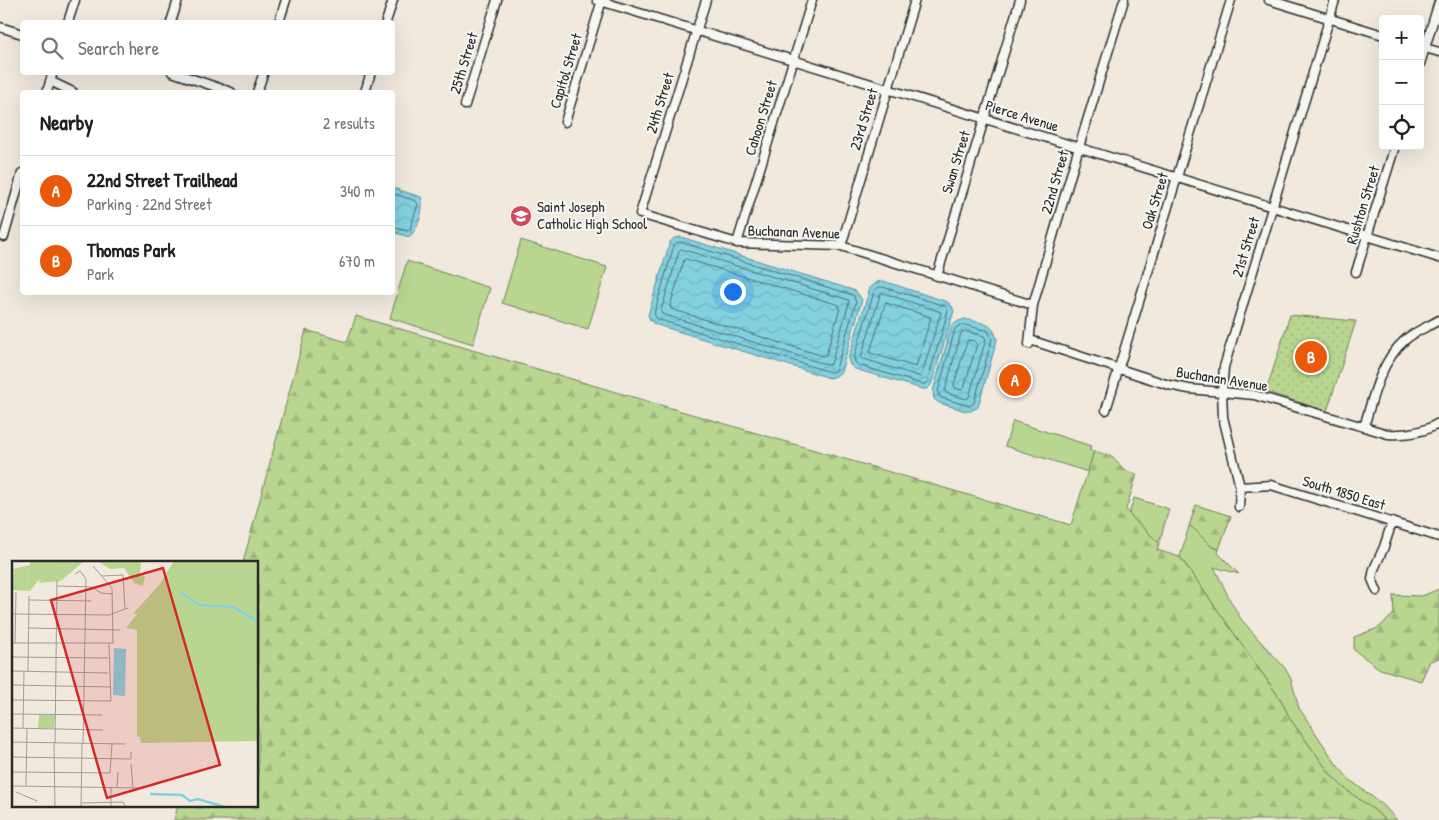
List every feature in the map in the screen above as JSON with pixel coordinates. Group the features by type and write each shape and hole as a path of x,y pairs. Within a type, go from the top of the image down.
{"street":[{"path":"69,20 75,0"},
{"path":"172,20 178,0"},
{"path":"280,20 286,0"},
{"path":"387,20 393,0"},
{"name":"25th Street","path":"465,105 497,0"},
{"name":"Pierce Avenue","path":"600,0 1439,258"},
{"name":"Capitol Street","path":"565,122 600,0"},
{"name":"24th Street","path":"640,214 706,0"},
{"name":"Cahoon Street","path":"737,243 812,0"},
{"name":"23rd Street","path":"841,246 915,0"},
{"name":"Swan Street","path":"937,276 1020,0"},
{"name":"22nd Street","path":"1030,342 1033,305 1124,0"},
{"name":"Oak Street","path":"1106,410 1231,0"},
{"path":"1269,0 1379,34"},
{"name":"21st Street","path":"1239,507 1240,487 1223,417 1222,391 1224,367 1336,0"},
{"path":"1424,44 1439,2"},
{"path":"0,26 20,33"},
{"path":"1424,47 1439,52"},
{"path":"48,90 52,75"},
{"path":"181,75 225,90"},
{"path":"259,90 263,75"},
{"path":"366,90 370,75"},
{"path":"50,82 68,90"},
{"name":"Rushton Street","path":"1356,272 1394,150"},
{"path":"4,237 20,191"},
{"name":"Buchanan Avenue","path":"640,214 737,243 841,246 1033,305"},
{"path":"1364,427 1378,382 1385,366 1395,351 1405,340 1439,320"},
{"name":"Buchanan Avenue","path":"1030,342 1169,385 1190,389 1254,395 1388,434 1404,435 1424,431 1439,423"},
{"name":"South 1850 East","path":"1240,487 1271,485 1439,537"},
{"path":"1377,591 1372,579 1374,569 1392,522"}],"green space":[{"path":"521,240 607,267 588,329 502,303"},
{"path":"407,261 490,288 473,344 390,318"},
{"path":"1290,315 1356,321 1327,411 1266,392"},
{"path":"356,316 1071,525 1094,451 1110,456 1124,470 1137,474 1126,509 1129,514 1159,543 1157,550 1180,557 1281,700 1290,719 1331,775 1344,788 1385,820 174,820 177,808 259,808 259,561 243,561 306,330 347,342"},
{"path":"1013,421 1091,446 1089,450 1094,451 1088,472 1005,446"},
{"path":"1134,498 1169,509 1159,543 1129,514"},
{"path":"1196,505 1231,516 1219,549 1212,547 1189,526"},
{"path":"1189,526 1212,547 1219,549 1218,553 1239,574 1214,567 1241,619 1285,668 1291,679 1299,708 1337,765 1350,780 1383,805 1397,820 1385,820 1344,788 1331,775 1290,719 1281,700 1180,557"},
{"path":"1439,589 1439,658 1430,661 1421,681 1380,669 1354,650 1354,637 1378,628 1394,614 1393,595 1422,596"}],"water":[{"path":"395,189 421,197 420,218 409,237 395,233"},
{"path":"681,237 856,291 862,300 841,372 830,378 654,324 648,315 670,242 674,238"},
{"path":"883,281 948,302 952,306 954,311 931,385 927,389 855,369 850,365 848,359 870,288 877,282"},
{"path":"965,319 990,326 997,340 978,407 971,411 939,403 934,399 933,391 952,325"}],"place":[{"name":"Saint Joseph Catholic High School","path":"521,216"},
{"name":"Thomas Park","path":"1311,357"},
{"name":"22nd Street Trailhead","path":"1015,380"}]}
